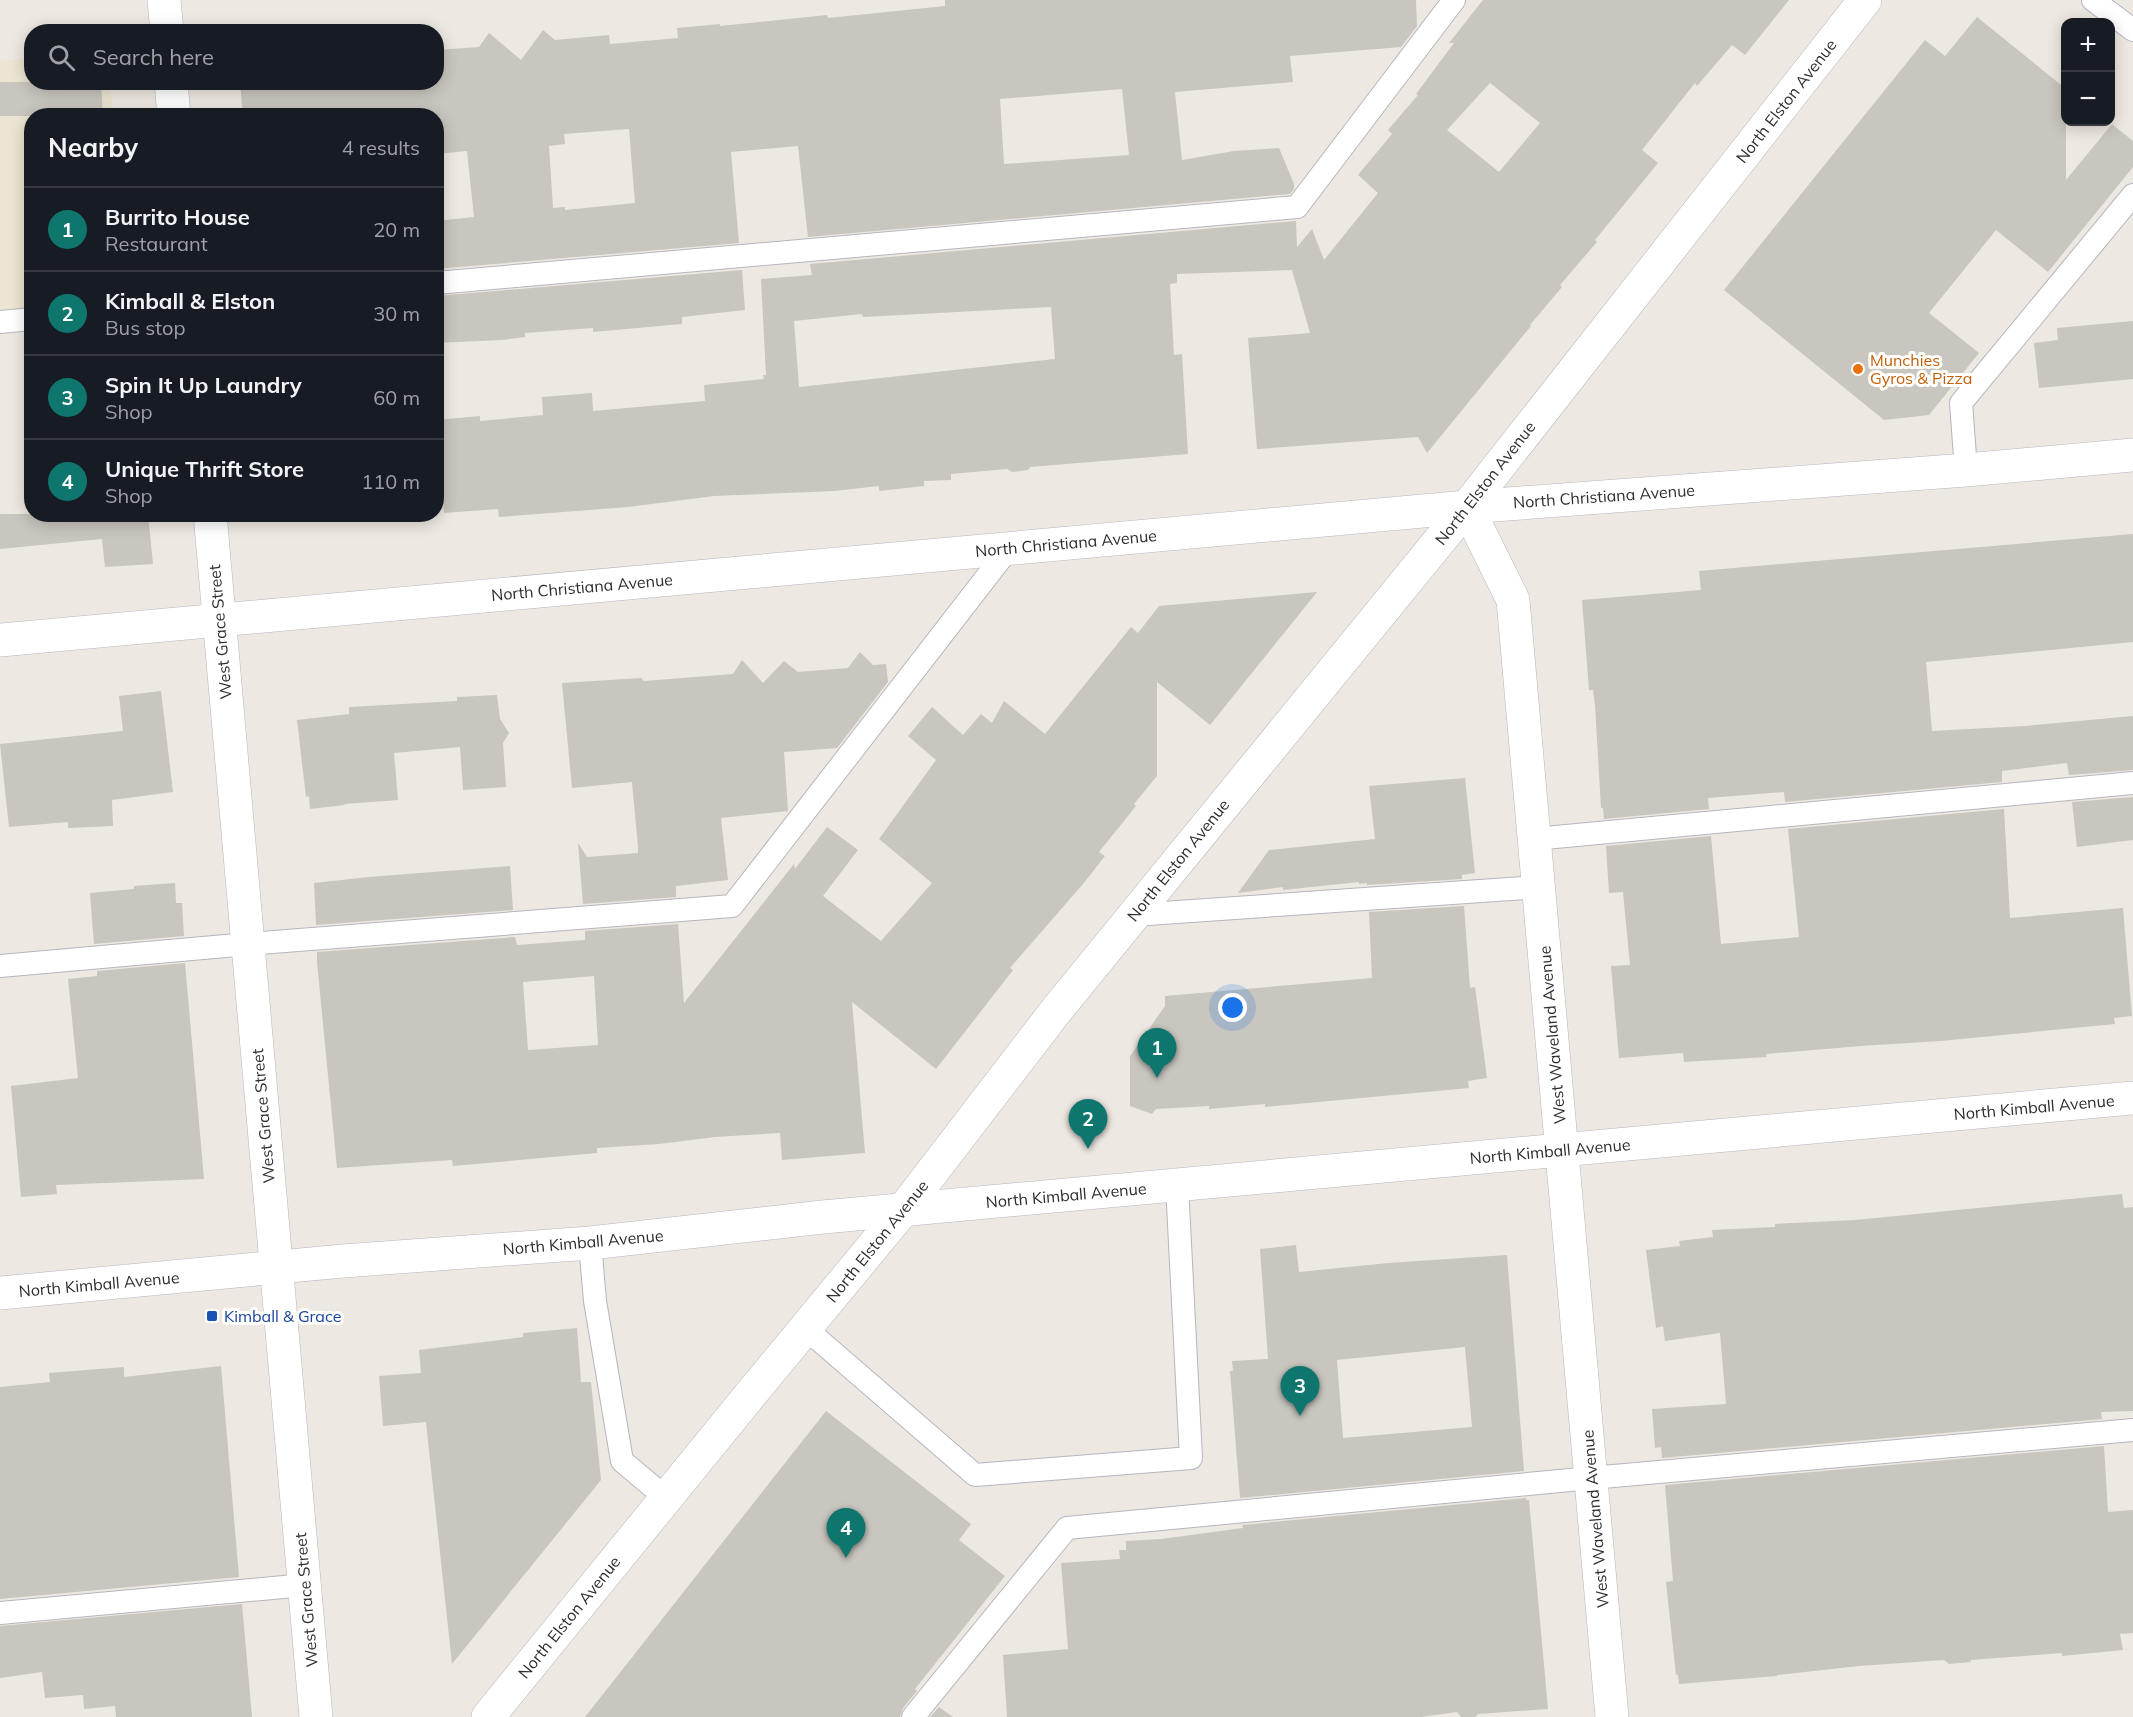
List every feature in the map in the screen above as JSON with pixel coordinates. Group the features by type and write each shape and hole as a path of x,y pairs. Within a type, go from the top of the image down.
{"street":[{"path":"164,0 166,24"},
{"name":"North Elston Avenue","path":"489,1717 903,1210 1054,1012 1467,507 1865,0"},
{"path":"172,90 173,108"},
{"name":"North Christiana Avenue","path":"0,640 1467,507 1966,470 2133,455"},
{"name":"West Waveland Avenue","path":"1467,507 1513,600 1612,1717"},
{"name":"West Grace Street","path":"211,522 316,1717"},
{"name":"North Kimball Avenue","path":"0,1293 277,1267 590,1243 903,1210 2133,1098"}],"lane":[{"path":"444,282 1297,207 1454,0"},
{"path":"2092,0 2133,30"},
{"path":"1966,470 1961,403 2133,195"},
{"path":"0,322 24,320"},
{"path":"0,966 732,906 1009,548"},
{"path":"1534,839 2133,783"},
{"path":"1133,915 1539,887"},
{"path":"805,1328 975,1475 1191,1458 1177,1185"},
{"path":"590,1243 595,1301 622,1461 666,1498"},
{"path":"913,1717 1066,1528 2133,1430"},
{"path":"0,1613 305,1586"}],"shaded area":[{"path":"24,59 24,90 111,90 112,108 24,108 24,308 0,310 0,61"}],"building":[{"path":"945,0 1416,0 1417,26 1401,47 1290,56 1293,82 1175,92 1182,160 1234,151 1279,148 1294,184 1294,189 1290,194 808,237 798,146 731,152 739,243 444,268 444,220 474,217 467,151 444,153 444,108 242,108 241,90 444,90 444,49 479,47 489,33 521,60 543,30 555,40 609,35 610,44 678,38 677,28 827,15 828,18 945,6","holes":["1122,89 1129,155 1004,164 1000,99","629,129 635,203 565,210 565,207 553,208 549,146 565,144 564,134"]},
{"path":"1483,0 1789,0 1745,55 1732,45 1697,86 1695,83 1642,150 1658,163 1595,240 1597,242 1560,285 1562,287 1531,326 1427,453 1418,437 1257,449 1248,338 1310,333 1292,270 1177,274 1177,283 1170,284 1174,355 1182,354 1188,454 1030,467 1028,470 1012,472 1007,469 951,474 951,480 924,481 924,486 879,491 879,486 834,491 714,496 628,507 499,517 498,509 444,513 444,419 480,416 480,421 543,415 542,397 592,393 593,411 705,401 704,385 764,379 763,375 766,375 761,279 812,275 810,264 1296,221 1297,247 1312,229 1324,260 1378,193 1358,175 1392,134 1388,130 1418,95 1416,94 1454,43 1449,43","holes":["1490,83 1540,123 1499,172 1447,130","1051,307 1055,359 799,387 794,321 862,314 863,317"]},
{"path":"1977,17 2061,85 2061,126 2066,126 2066,180 2110,126 2114,126 2133,141 2133,167 2048,272 1996,230 1929,313 1979,353 1929,415 1884,420 1724,290 1925,40 1945,56"},
{"path":"0,82 24,82 24,90 101,90 103,108 24,108 24,116 0,116"},
{"path":"742,270 745,310 682,317 682,324 593,332 593,328 525,333 525,337 501,340 444,343 444,295"},
{"path":"2133,321 2133,379 2039,388 2034,343 2058,340 2057,328"},
{"path":"0,514 24,514 24,522 149,522 153,564 105,567 102,539 0,549"},
{"path":"2133,534 2133,642 1926,662 1932,731 2025,726 2133,716 2133,770 2069,775 2067,763 2002,771 2002,782 1785,802 1784,792 1708,798 1709,809 1604,819 1603,808 1601,808 1595,705 1593,690 1589,690 1582,600 1701,590 1699,571"},
{"path":"1317,592 1210,725 1157,682 1157,776 1099,852 1105,856 1010,968 1013,970 936,1069 852,1002 865,1153 782,1160 780,1133 597,1148 597,1153 453,1166 452,1160 337,1168 317,952 515,937 517,945 585,940 585,931 678,924 684,1003 794,864 795,869 827,827 858,850 823,896 881,941 932,883 879,839 936,760 908,736 932,707 963,735 981,714 992,723 1004,701 1045,734 1131,627 1138,633 1159,606","holes":["594,976 598,1045 528,1050 523,982"]},
{"path":"860,652 873,665 886,664 888,682 837,748 784,752 788,811 721,818 728,880 676,886 676,897 583,904 578,843 587,857 638,853 632,782 572,788 562,683 641,678 644,681 733,674 742,660 763,683 784,661 798,672 848,668"},
{"path":"161,691 173,792 112,800 113,826 68,828 68,822 9,827 0,744 123,731 119,696"},
{"path":"497,695 500,719 509,733 503,743 506,787 463,790 460,747 394,753 398,800 310,809 309,796 306,797 297,720 349,714 349,707 457,701 457,697"},
{"path":"1465,778 1475,873 1462,875 1462,879 1367,885 1367,883 1359,884 1359,882 1283,890 1283,887 1238,893 1269,850 1375,839 1369,786"},
{"path":"2133,797 2133,840 2077,847 2072,802"},
{"path":"2004,809 2010,918 2123,908 2132,1016 2114,1018 2115,1024 1941,1041 1766,1054 1767,1057 1684,1062 1683,1053 1619,1058 1611,966 1630,965 1623,892 1609,893 1606,846 1711,836 1721,944 1790,938 1799,937 1788,829"},
{"path":"510,866 513,910 316,925 314,883"},
{"path":"175,883 176,903 182,903 184,936 94,944 90,893 134,889 134,886"},
{"path":"1464,906 1470,988 1475,987 1487,1078 1468,1081 1469,1088 1265,1107 1265,1104 1209,1109 1209,1106 1156,1109 1152,1114 1130,1106 1130,1056 1165,1006 1165,996 1372,978 1369,912"},
{"path":"185,963 204,1179 56,1185 57,1194 21,1197 11,1086 78,1078 68,979 97,976 97,971"},
{"path":"2122,1194 2124,1208 2133,1207 2133,1411 2101,1412 2102,1419 1662,1458 1661,1447 1655,1448 1652,1409 1726,1404 1720,1333 1665,1341 1663,1326 1656,1328 1646,1250 1680,1246 1679,1241 1713,1237 1712,1230 1855,1220"},
{"path":"1296,1245 1299,1272 1507,1255 1524,1471 1240,1498 1230,1371 1233,1371 1232,1361 1268,1359 1260,1249","holes":["1465,1347 1472,1427 1343,1438 1337,1360"]},
{"path":"577,1328 581,1382 591,1382 601,1480 452,1664 426,1422 383,1426 379,1376 421,1373 419,1350 523,1337 523,1333"},
{"path":"221,1366 239,1577 0,1599 0,1387 50,1382 49,1373 124,1367 124,1377"},
{"path":"826,1411 971,1524 959,1540 1005,1576 915,1689 917,1691 903,1708 900,1717 585,1717"},
{"path":"2104,1446 2108,1512 2133,1510 2133,1633 2120,1634 2123,1650 2062,1656 2062,1653 1971,1660 1971,1662 1949,1664 1944,1660 1859,1666 1679,1684 1678,1675 1676,1675 1666,1582 1673,1581 1665,1485"},
{"path":"1526,1498 1529,1500 1548,1709 1478,1714 1475,1717 1461,1717 1457,1712 1421,1717 1007,1717 1003,1655 1068,1649 1061,1563 1120,1559 1119,1550 1126,1550 1126,1541 1161,1539 1243,1528 1242,1525"},
{"path":"242,1604 252,1717 116,1717 115,1706 84,1709 83,1695 45,1698 42,1672 0,1678 0,1626"},
{"path":"939,1707 953,1717 930,1717"}],"place":[{"name":"Munchies Gyros & Pizza","path":"1858,369"},
{"name":"Burrito House","path":"1157,1078"},
{"name":"Kimball & Elston","path":"1088,1149"},
{"name":"Kimball & Grace","path":"212,1316"},
{"name":"Spin It Up Laundry","path":"1300,1416"},
{"name":"Unique Thrift Store","path":"846,1558"}]}
